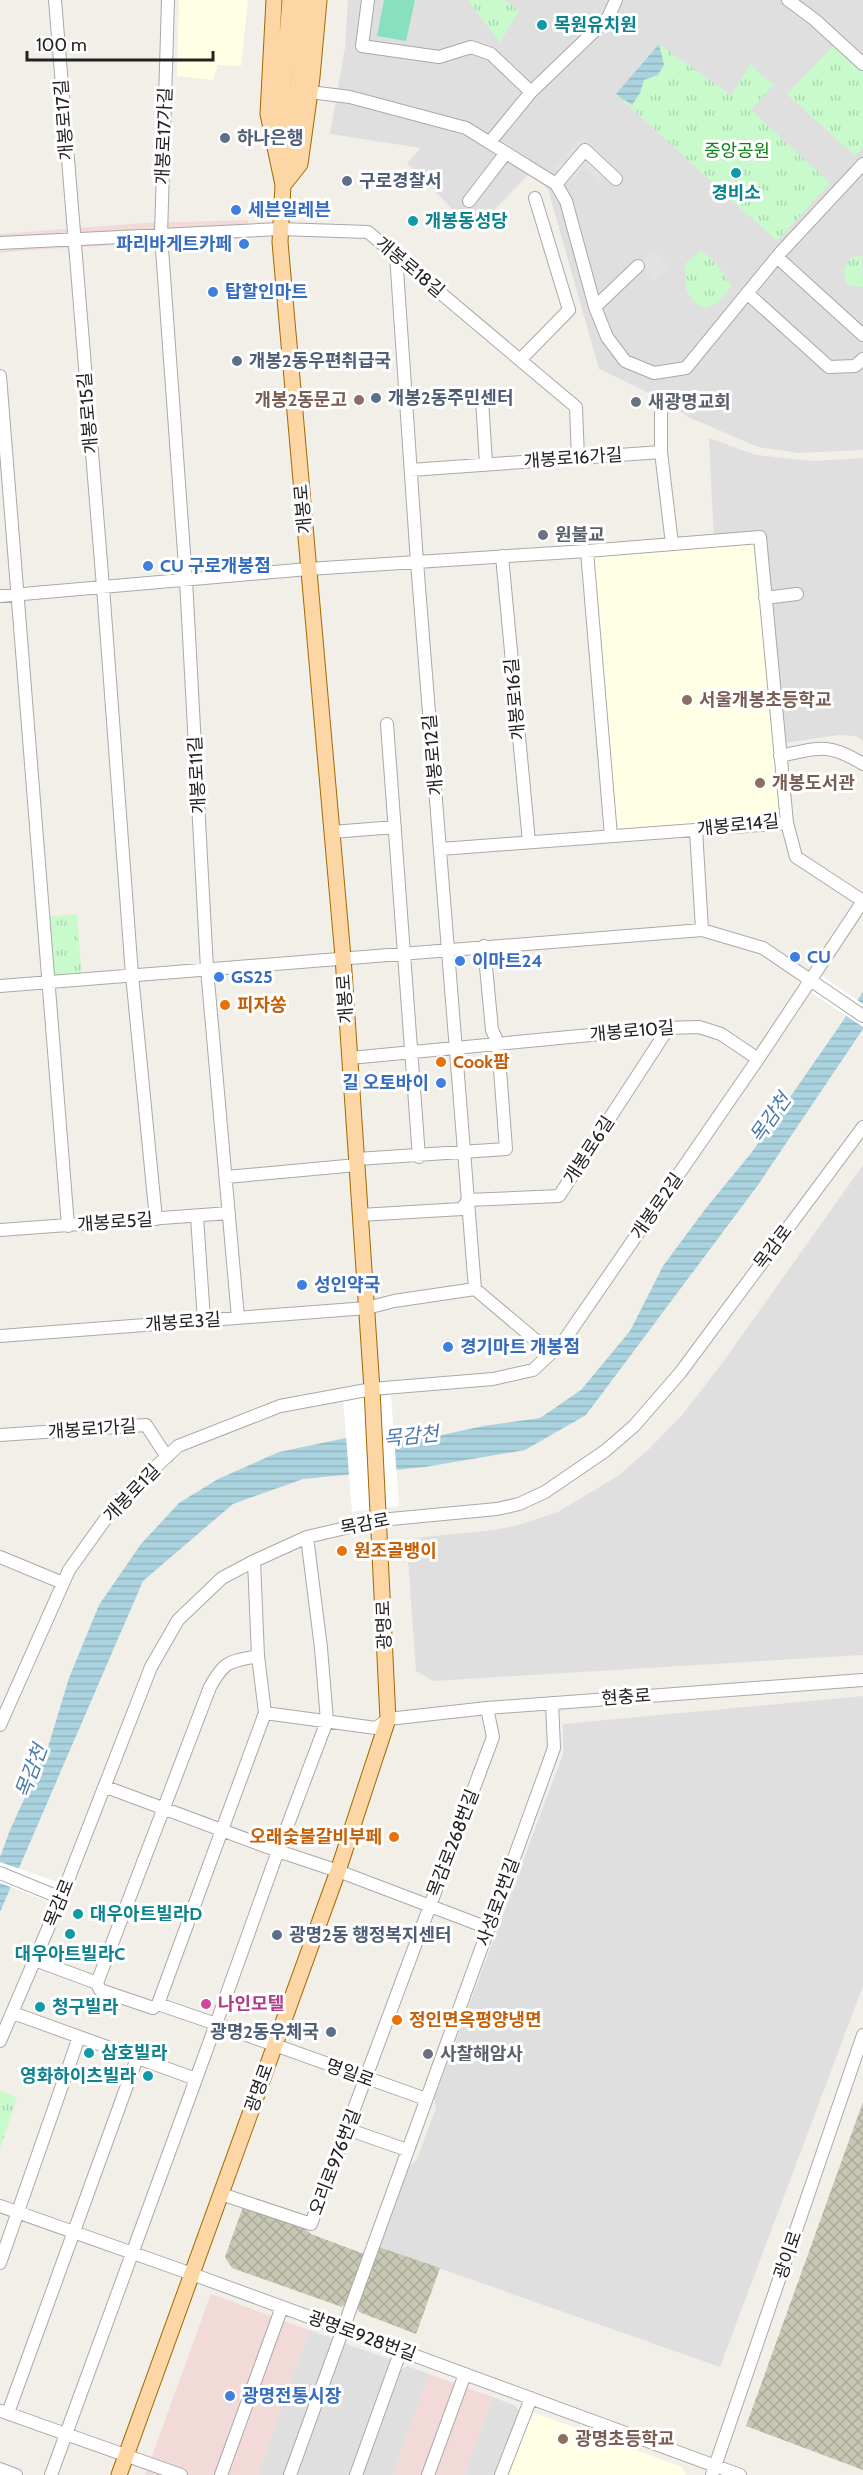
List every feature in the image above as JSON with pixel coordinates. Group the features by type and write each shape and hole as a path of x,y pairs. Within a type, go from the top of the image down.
{"main road":[{"path":"274,0 268,114 283,185"},
{"name":"개봉로","path":"290,0 281,113 283,185 280,229 343,957 379,1514"},
{"path":"283,185 300,164 305,0"},
{"path":"304,91 319,0"},
{"name":"광명로","path":"119,2475 338,1871 388,1719 379,1514"}],"street":[{"name":"개봉로17길","path":"55,0 73,239"},
{"name":"개봉로17가길","path":"161,235 168,0"},
{"path":"368,0 362,46 439,57 471,47 491,54 531,92"},
{"path":"490,142 531,92 608,18 616,0"},
{"path":"788,0 815,20 863,64"},
{"path":"304,91 350,97 466,129 556,184 566,201 595,307 607,337 625,361 654,373 686,368 777,258 863,164"},
{"path":"556,184 585,150 616,179"},
{"path":"469,201 505,154"},
{"path":"852,175 863,184"},
{"path":"520,360 569,310 535,198"},
{"path":"0,243 280,229"},
{"name":"개봉로18길","path":"280,229 368,232 576,407 578,458"},
{"path":"161,235 186,580"},
{"name":"개봉로15길","path":"73,239 103,587"},
{"path":"396,255 417,562"},
{"path":"777,258 863,335"},
{"path":"595,307 638,266"},
{"path":"747,293 829,367 855,366 863,359"},
{"path":"0,376 68,1226"},
{"path":"482,399 486,464"},
{"path":"0,597 308,569 672,544 661,452 661,410"},
{"name":"개봉로16가길","path":"411,470 661,452"},
{"name":"개봉로14길","path":"441,849 787,823 760,537 672,544"},
{"path":"587,551 611,836"},
{"name":"개봉로16길","path":"502,556 529,842"},
{"name":"개봉로12길","path":"417,562 449,949"},
{"name":"개봉로11길","path":"186,580 207,969 238,1318"},
{"path":"103,587 132,975 156,1220"},
{"path":"765,598 797,594"},
{"path":"387,724 419,1157"},
{"path":"780,756 824,747 844,752 863,764"},
{"name":"개봉로2길","path":"372,1393 492,1379 533,1370 562,1342 813,981 863,901 796,857 787,823"},
{"path":"332,832 395,827"},
{"path":"696,830 702,930"},
{"path":"0,986 702,930 763,948 863,1016"},
{"path":"226,1178 357,1162 506,1149 498,1043 492,1030 484,946"},
{"path":"449,949 475,1289 551,1353"},
{"name":"개봉로10길","path":"350,1058 498,1043 699,1027 721,1034 758,1059"},
{"name":"개봉로6길","path":"360,1215 462,1209 468,1200 559,1196 669,1028"},
{"name":"목감로","path":"0,2041 35,1960 56,1896 106,1786 151,1667 178,1620 222,1578 307,1537 379,1514 497,1509 519,1504 545,1492 605,1450 634,1426 680,1373 863,1127"},
{"name":"개봉로5길","path":"0,1230 229,1214"},
{"path":"197,1216 204,1320"},
{"path":"367,1308 394,1301 475,1289"},
{"name":"개봉로3길","path":"0,1336 367,1308"},
{"name":"개봉로1길","path":"0,1725 69,1570 117,1503 178,1446 280,1406 372,1393"},
{"name":"개봉로1가길","path":"0,1435 146,1425 167,1457"},
{"path":"51,2475 327,1721 321,1648 307,1537"},
{"path":"0,1557 63,1583"},
{"path":"158,2004 265,1713 258,1656 254,1561"},
{"path":"35,1960 97,1983 210,1687 220,1669 230,1662 258,1656"},
{"name":"현충로","path":"265,1713 376,1728 388,1719 488,1708 863,1680"},
{"name":"사성로2번길","path":"290,2475 554,1748 552,1703"},
{"name":"목감로268번길","path":"366,2079 493,1737 488,1708"},
{"path":"106,1786 488,1928"},
{"path":"0,1873 56,1896"},
{"name":"명일로","path":"97,1983 100,1990 153,2007 158,2004 426,2099"},
{"path":"13,2013 196,2079"},
{"name":"광이로","path":"713,2470 863,2035"},
{"path":"0,2263 79,2037"},
{"path":"137,2058 75,2232 4,2412 181,2475"},
{"name":"오리로976번길","path":"221,2194 311,2224 366,2079"},
{"path":"347,2129 407,2150"},
{"name":"광명로928번길","path":"0,2206 531,2398 713,2470 740,2475"},
{"path":"221,2475 282,2307"},
{"path":"356,2475 400,2350"},
{"path":"428,2475 465,2374"},
{"path":"501,2475 531,2398"},
{"path":"0,2469 16,2475"}],"shaded area":[{"path":"179,0 248,0 241,66 218,65 213,80 177,76"},
{"path":"348,0 863,0 863,450 798,453 758,447 688,417 664,400 599,369 548,189 530,173 476,229 458,215 407,163 421,148 330,134 345,48"},
{"path":"581,137 613,167 600,181 585,167 570,184 552,167"},
{"path":"248,220 249,238 0,253 0,234 143,223"},
{"path":"653,250 670,266 655,282 638,266"},
{"path":"709,438 756,455 813,461 863,458 863,741 856,736 838,735 779,744 714,541"},
{"name":"서울개봉초등학교","path":"760,537 787,823 611,836 587,551"},
{"path":"863,1165 863,1655 433,1681 416,1671 407,1545 414,1538 494,1530 519,1525 558,1512 618,1476 648,1450 683,1414 723,1362"},
{"path":"863,1696 863,1986 720,2367 379,2247 409,2167 417,2159 436,2108 434,2099 563,1754 563,1724"},
{"path":"863,2102 863,2470 746,2426"},
{"path":"243,2207 301,2226 311,2234 364,2254 347,2303 342,2307 232,2268 225,2257"},
{"path":"379,2247 440,2268 416,2334 359,2312 357,2306"},
{"name":"광명전통시장","path":"211,2294 309,2330 258,2474 260,2475 145,2475"},
{"path":"309,2330 331,2338 333,2341 285,2475 260,2475 258,2474"},
{"path":"343,2343 392,2360 352,2475 294,2475"},
{"path":"407,2366 429,2374 393,2475 361,2475 398,2372"},
{"path":"429,2374 493,2397 464,2475 393,2475"},
{"path":"493,2397 516,2406 519,2411 495,2475 464,2475"},
{"name":"광명초등학교","path":"530,2411 682,2467 686,2475 506,2475"}],"green space":[{"path":"384,0 415,0 406,41 377,36"},
{"path":"468,0 504,0 519,10 500,43"},
{"path":"838,41 863,64 863,148 855,156 787,94"},
{"name":"중앙공원","path":"659,44 731,95 751,64 764,78 774,84 751,110 830,183 777,241 616,94"},
{"path":"701,250 715,262 732,286 716,304 705,308 689,295 685,277 686,263"},
{"path":"862,255 863,287 846,284 844,270 850,258"},
{"path":"77,914 82,979 54,981 48,917"},
{"path":"0,2091 17,2097 0,2149"}],"water":[{"path":"659,44 664,65 658,75 644,80 640,93 632,105 616,94"},
{"name":"목감천","path":"863,992 863,1029 758,1185 586,1415 525,1450 425,1467 303,1479 233,1504 143,1581 0,1912 0,1857 48,1747 69,1678 99,1605 141,1544 179,1503 218,1479 279,1452 346,1438 424,1439 483,1426 540,1418 581,1390 630,1331 663,1266 752,1152"}],"pier":[{"path":"822,976 863,1004 863,1027 812,993"},
{"path":"391,1395 399,1506 352,1512 343,1399"},
{"path":"0,1862 57,1882 50,1902 0,1883"}],"place":[{"name":"목원유치원","path":"542,25"},
{"name":"하나은행","path":"225,138"},
{"name":"경비소","path":"736,173"},
{"name":"구로경찰서","path":"347,181"},
{"name":"세븐일레븐","path":"236,210"},
{"name":"개봉동성당","path":"413,221"},
{"name":"파리바게트카페","path":"244,244"},
{"name":"탑할인마트","path":"213,292"},
{"name":"개봉2동우편취급국","path":"237,361"},
{"name":"개봉2동주민센터","path":"376,398"},
{"name":"개봉2동문고","path":"359,400"},
{"name":"새광명교회","path":"636,402"},
{"name":"원불교","path":"543,535"},
{"name":"CU 구로개봉점","path":"148,566"},
{"name":"서울개봉초등학교","path":"687,700"},
{"name":"개봉도서관","path":"760,783"},
{"name":"CU","path":"795,957"},
{"name":"이마트24","path":"460,961"},
{"name":"GS25","path":"219,977"},
{"name":"피자쏭","path":"225,1005"},
{"name":"Cook팜","path":"441,1062"},
{"name":"길 오토바이","path":"441,1083"},
{"name":"성인약국","path":"302,1285"},
{"name":"경기마트 개봉점","path":"448,1347"},
{"name":"원조골뱅이","path":"342,1551"},
{"name":"오래숯불갈비부페","path":"394,1837"},
{"name":"대우아트빌라D","path":"78,1914"},
{"name":"대우아트빌라C","path":"70,1934"},
{"name":"광명2동 행정복지센터","path":"277,1935"},
{"name":"나인모텔","path":"206,2004"},
{"name":"청구빌라","path":"40,2007"},
{"name":"정인면옥평양냉면","path":"397,2020"},
{"name":"광명2동우체국","path":"331,2032"},
{"name":"삼호빌라","path":"89,2053"},
{"name":"사찰해암사","path":"428,2054"},
{"name":"영화하이츠빌라","path":"148,2076"},
{"name":"광명전통시장","path":"230,2396"},
{"name":"광명초등학교","path":"563,2439"}]}
